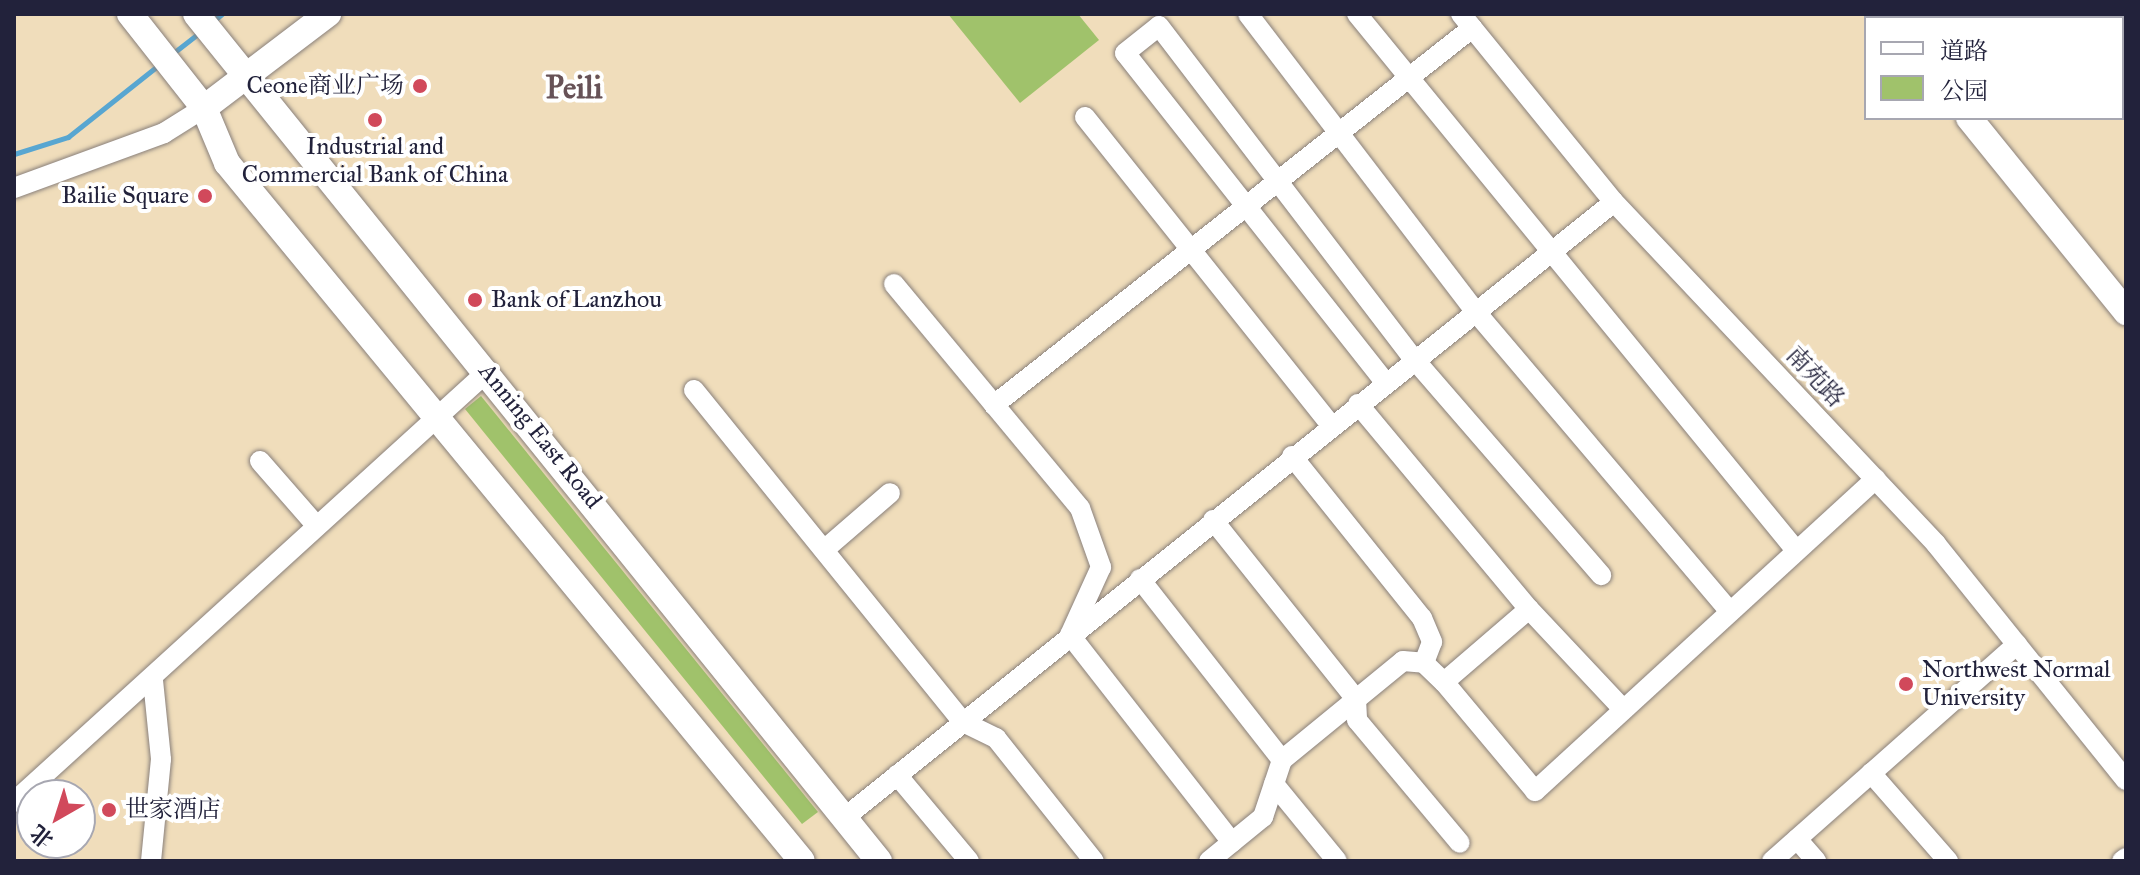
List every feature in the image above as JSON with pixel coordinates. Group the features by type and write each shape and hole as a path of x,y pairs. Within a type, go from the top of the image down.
{"main road":[{"name":"Anning East Road","path":"196,14 488,371 879,861"},
{"path":"204,108 328,14"},
{"path":"138,24 204,108 227,163 336,308 436,414 802,861"},
{"path":"1971,120 2126,312"}],"street":[{"path":"1248,14 1475,311 1729,611"},
{"path":"1357,14 1549,253 1794,548"},
{"path":"1385,382 1125,53 1167,20 1279,181 1414,359 1601,575"},
{"path":"994,405 1409,79 1467,21"},
{"name":"南苑路","path":"1467,21 1614,202 1876,479 2017,644 2126,780"},
{"path":"14,188 164,133 204,108"},
{"path":"1085,117 1331,425"},
{"path":"844,818 1292,456 1614,202"},
{"path":"894,284 1080,508 1101,567 1070,635"},
{"path":"14,802 153,680 315,524 488,371"},
{"path":"694,390 963,722 996,738 1094,861"},
{"path":"1358,404 1529,609 1623,709"},
{"path":"1292,456 1422,618 1432,642 1424,663"},
{"path":"260,461 315,524"},
{"path":"1210,861 1263,817 1282,760 1403,661 1424,663 1444,682 1535,791 1794,548 1876,479"},
{"path":"824,550 890,493"},
{"path":"1213,520 1356,699 1357,720 1460,843"},
{"path":"1140,579 1282,760"},
{"path":"1444,682 1529,609"},
{"path":"1070,635 1232,842"},
{"path":"1772,861 2017,644"},
{"path":"151,861 161,759 153,680"},
{"path":"1871,773 1945,860"},
{"path":"897,775 969,861"},
{"path":"1274,784 1337,861"},
{"path":"1797,839 1816,861"}],"green space":[{"path":"948,14 1078,14 1099,40 1020,103"},
{"path":"481,396 818,812 802,824 465,409"}],"waterway":[{"path":"212,22 222,14"},
{"path":"172,54 201,31"},
{"path":"14,154 68,137 161,63"}],"place":[{"name":"Ceone商业广场","path":"420,86"},
{"name":"Industrial and Commercial Bank of China","path":"375,120"},
{"name":"Bailie Square","path":"205,196"},
{"name":"Bank of Lanzhou","path":"475,300"},
{"name":"Northwest Normal University","path":"1906,684"},
{"name":"世家酒店","path":"109,810"}],"district":[{"name":"Peili","path":"574,88"}]}
